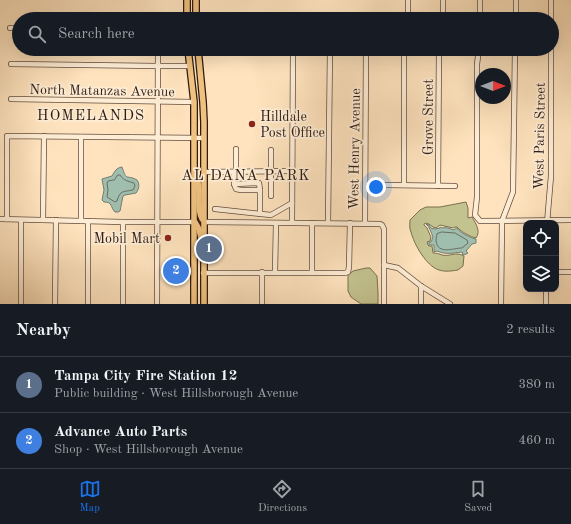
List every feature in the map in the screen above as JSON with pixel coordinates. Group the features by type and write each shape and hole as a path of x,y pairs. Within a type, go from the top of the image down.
{"main road":[{"path":"187,0 187,12"},
{"path":"196,0 196,12"},
{"path":"189,56 194,102 195,138 194,304"},
{"path":"199,56 203,102 204,138 204,304"},
{"path":"195,175 199,184 199,203 201,217 204,222"},
{"path":"195,222 200,229 201,270 204,273"}],"street":[{"path":"408,0 408,12"},
{"path":"443,0 443,12"},
{"path":"480,0 480,12"},
{"path":"516,0 516,12"},
{"path":"551,0 551,12"},
{"path":"157,304 158,56"},
{"path":"292,223 293,56"},
{"path":"328,223 330,56"},
{"name":"West Henry Avenue","path":"366,56 365,223 380,224 384,229 384,304"},
{"path":"404,56 404,186"},
{"name":"Grove Street","path":"438,186 439,56"},
{"path":"478,56 476,215 480,221 523,221"},
{"path":"501,304 502,221 513,192 515,56"},
{"name":"West Paris Street","path":"547,220 551,176 551,56"},
{"path":"11,64 190,66"},
{"name":"North Matanzas Avenue","path":"11,99 194,102"},
{"path":"7,219 7,136 204,138"},
{"path":"43,220 44,136"},
{"path":"81,136 81,221"},
{"path":"235,187 236,149"},
{"path":"271,150 271,196"},
{"path":"204,172 292,171"},
{"path":"235,187 259,184 260,214"},
{"path":"386,186 455,186"},
{"path":"235,187 241,190 260,190"},
{"path":"215,209 271,215 292,203"},
{"path":"0,219 195,222"},
{"path":"21,220 22,304"},
{"path":"55,304 56,220"},
{"path":"559,221 571,220"},
{"path":"88,221 88,304"},
{"path":"123,222 123,304"},
{"path":"204,222 365,223"},
{"path":"275,272 276,223"},
{"path":"312,223 312,272"},
{"path":"204,273 348,272 350,223"},
{"path":"384,265 398,268 421,286 450,303"},
{"path":"262,272 262,304"},
{"path":"559,272 571,272"},
{"path":"421,286 421,304"},
{"path":"546,292 546,304"}],"green space":[{"path":"466,202 468,208 468,218 472,217 477,228 478,233 476,238 471,237 457,227 453,228 440,225 436,228 428,223 424,224 431,237 430,241 427,242 429,246 432,246 433,253 442,255 458,254 464,256 463,266 458,270 446,271 434,268 425,259 415,242 410,230 410,220 420,210 426,207 440,207"},
{"path":"370,268 377,276 378,304 361,304 351,297 348,291 348,275 353,271"}],"water":[{"path":"122,167 125,175 137,180 139,186 136,193 123,196 120,211 115,212 109,203 102,200 104,190 102,179 112,176 117,169"},
{"path":"426,224 435,229 440,227 453,230 457,228 471,238 476,239 476,243 472,244 466,251 468,253 464,255 462,252 434,252 434,245 429,245 429,242 431,242 433,237"}],"place":[{"name":"Hilldale Post Office","path":"252,124"},
{"name":"Mobil Mart","path":"168,238"},
{"name":"Tampa City Fire Station 12","path":"209,249"},
{"name":"Advance Auto Parts","path":"176,271"}],"district":[{"name":"HOMELANDS","path":"91,115"},
{"name":"AL DANA PARK","path":"246,175"}]}
